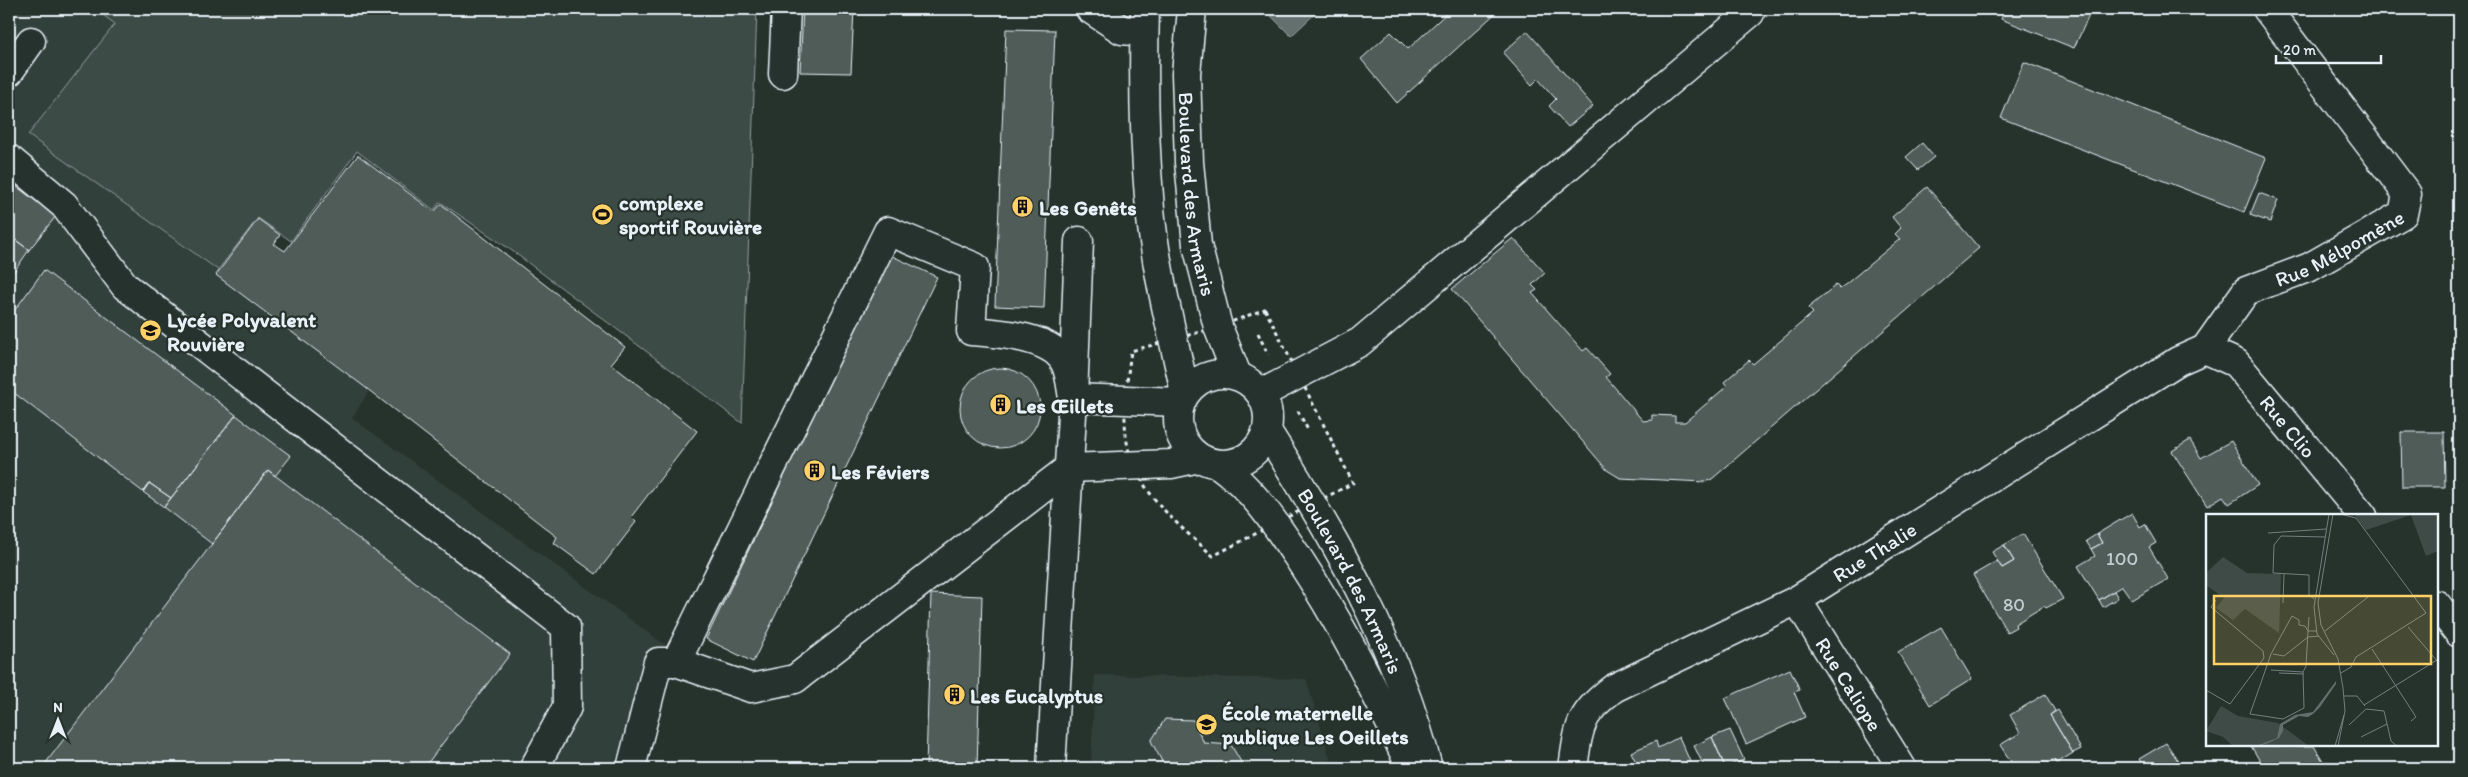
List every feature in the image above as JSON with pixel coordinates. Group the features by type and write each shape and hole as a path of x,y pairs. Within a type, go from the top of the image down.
{"street":[{"path":"783,74 786,9"},
{"path":"1090,9 1122,30 1145,20"},
{"name":"Boulevard des Armaris","path":"1192,9 1186,74 1189,162 1197,245 1218,327 1237,375"},
{"name":"Rue Mélpomène","path":"2205,349 2246,291 2310,268 2402,214 2407,194 2267,9"},
{"path":"1261,394 1360,342 1750,13"},
{"name":"Boulevard des Armaris","path":"1145,20 1144,124 1150,211 1183,397"},
{"path":"9,72 31,41"},
{"path":"9,159 64,205 125,286 566,627 567,708 534,768"},
{"path":"676,662 888,231 975,267 971,332 999,333 1043,343 1064,362 1074,398"},
{"path":"1051,768 1074,398 1080,240"},
{"name":"Rue Clio","path":"2205,349 2236,362 2361,514"},
{"name":"Rue Thalie","path":"1572,768 1579,726 1593,703 1614,688 1797,600 2178,361 2205,349"},
{"path":"631,768 658,662 676,662 751,688 795,679 1069,468 1172,464 1243,459 1262,443 1267,431 1268,412 1261,394 1250,382 1237,375 1223,373 1208,376 1196,382 1183,397 1177,418 1179,433 1186,447 1208,461"},
{"path":"1074,398 1183,397"},
{"name":"Boulevard des Armaris","path":"1267,431 1313,504 1362,592 1396,666 1415,718 1428,768"},
{"name":"Boulevard des Armaris","path":"1208,461 1241,480 1276,523 1322,594 1360,660 1411,768"},
{"name":"Rue Caliope","path":"1797,600 1902,768"},
{"path":"2438,606 2459,633"}],"path":[{"path":"1265,308 1353,483 1213,556 1149,493 1134,465 1127,444 1126,399 1131,351 1218,327 1265,308"}],"shaded area":[{"name":"Lycée Polyvalent Rouvière","path":"9,9 95,9 115,24 28,135 217,270 369,391 352,418 671,649 612,768 9,768"},
{"name":"complexe sportif Rouvière","path":"95,9 757,9 742,423 511,250 440,202 434,210 357,151 291,241 258,218 218,270 28,135 115,24"},
{"path":"1279,9 1319,10 1291,36 1271,16"},
{"name":"École maternelle publique Les Oeillets","path":"1095,675 1306,679 1333,768 1091,768"}],"building":[{"path":"803,9 854,9 851,73 800,72"},
{"path":"1451,9 1500,9 1397,103 1361,59 1391,32 1408,49"},
{"path":"2005,9 2092,9 2074,48 2001,19"},
{"name":"Les Genêts","path":"1006,29 1055,30 1044,308 995,306"},
{"path":"1527,31 1593,106 1568,127 1549,106 1556,99 1538,79 1532,85 1503,53"},
{"path":"2024,62 2266,158 2244,212 2001,118"},
{"path":"1922,143 1934,157 1918,170 1906,157"},
{"path":"358,155 434,212 441,204 625,347 611,364 697,431 631,517 636,522 596,574 554,543 557,537 366,388 216,275 258,219 280,235 274,244 285,251"},
{"path":"9,181 56,216 29,250 9,235"},
{"path":"1927,187 1979,248 1712,479 1705,482 1620,478 1607,470 1452,289 1513,238 1545,273 1532,285 1537,290 1532,293 1583,351 1587,348 1610,374 1606,377 1643,421 1652,420 1652,415 1675,416 1675,422 1685,422 1727,386 1724,382 1749,360 1753,364 1813,313 1808,308 1836,285 1840,289 1900,239 1895,234 1901,228 1892,217"},
{"path":"2259,193 2278,200 2270,222 2250,215"},
{"path":"9,235 29,250 9,279"},
{"name":"Les Féviers","path":"890,255 937,277 753,662 706,639"},
{"path":"44,270 236,415 171,498 149,483 143,492 9,389 9,318"},
{"name":"Les Œillets","path":"1000,368 1015,371 1028,380 1037,393 1040,408 1037,423 1028,436 1015,445 1000,448 985,445 972,436 963,423 960,408 963,393 972,380 985,371"},
{"path":"236,415 291,456 275,476 268,470 212,544 164,507"},
{"path":"2401,432 2444,432 2445,487 2402,487"},
{"path":"2190,440 2201,458 2231,441 2258,485 2229,504 2223,496 2207,506 2172,451"},
{"path":"268,470 510,654 424,768 42,768"},
{"path":"149,483 171,498 164,507 143,492"},
{"path":"2132,513 2140,527 2145,524 2156,543 2149,547 2168,579 2132,600 2122,586 2099,600 2078,566 2095,556 2091,549 2102,543 2097,534"},
{"path":"2023,534 2063,599 2046,608 2044,606 2015,624 2016,627 2007,632 1973,575 1997,561 2002,568 2014,561 2004,545"},
{"path":"2097,534 2102,543 2091,549 2086,541"},
{"path":"2004,545 2014,561 2002,568 1992,552"},
{"path":"2114,591 2118,598 2103,607 2099,600"},
{"name":"Les Eucalyptus","path":"931,594 982,596 977,768 926,768"},
{"path":"1941,627 1972,679 1930,705 1898,652"},
{"path":"1790,669 1800,690 1794,692 1805,717 1746,744 1725,698"},
{"path":"2045,694 2055,711 2050,715 2073,753 2057,763 2054,760 2041,768 2015,768 2000,745 2020,733 2010,715"},
{"path":"2058,710 2081,749 2073,753 2050,715"},
{"path":"1165,719 1193,720 1204,743 1231,745 1244,767 1162,768 1164,765 1151,741"},
{"path":"1730,730 1744,760 1725,767 1712,737"},
{"path":"1679,737 1693,768 1639,768 1631,752 1656,741 1658,748"},
{"path":"1712,737 1725,767 1723,768 1705,768 1694,746"},
{"path":"2166,743 2183,768 2144,768 2139,759"},
{"path":"2252,747 2315,747 2323,761 2311,768 2264,768"},
{"path":"648,766 711,768 648,768"}],"place":[{"name":"Les Genêts","path":"1023,207"},
{"name":"complexe sportif Rouvière","path":"603,214"},
{"name":"Lycée Polyvalent Rouvière","path":"151,331"},
{"name":"Les Œillets","path":"1000,405"},
{"name":"Les Féviers","path":"815,471"},
{"name":"Les Eucalyptus","path":"954,695"},
{"name":"École maternelle publique Les Oeillets","path":"1206,724"}]}
